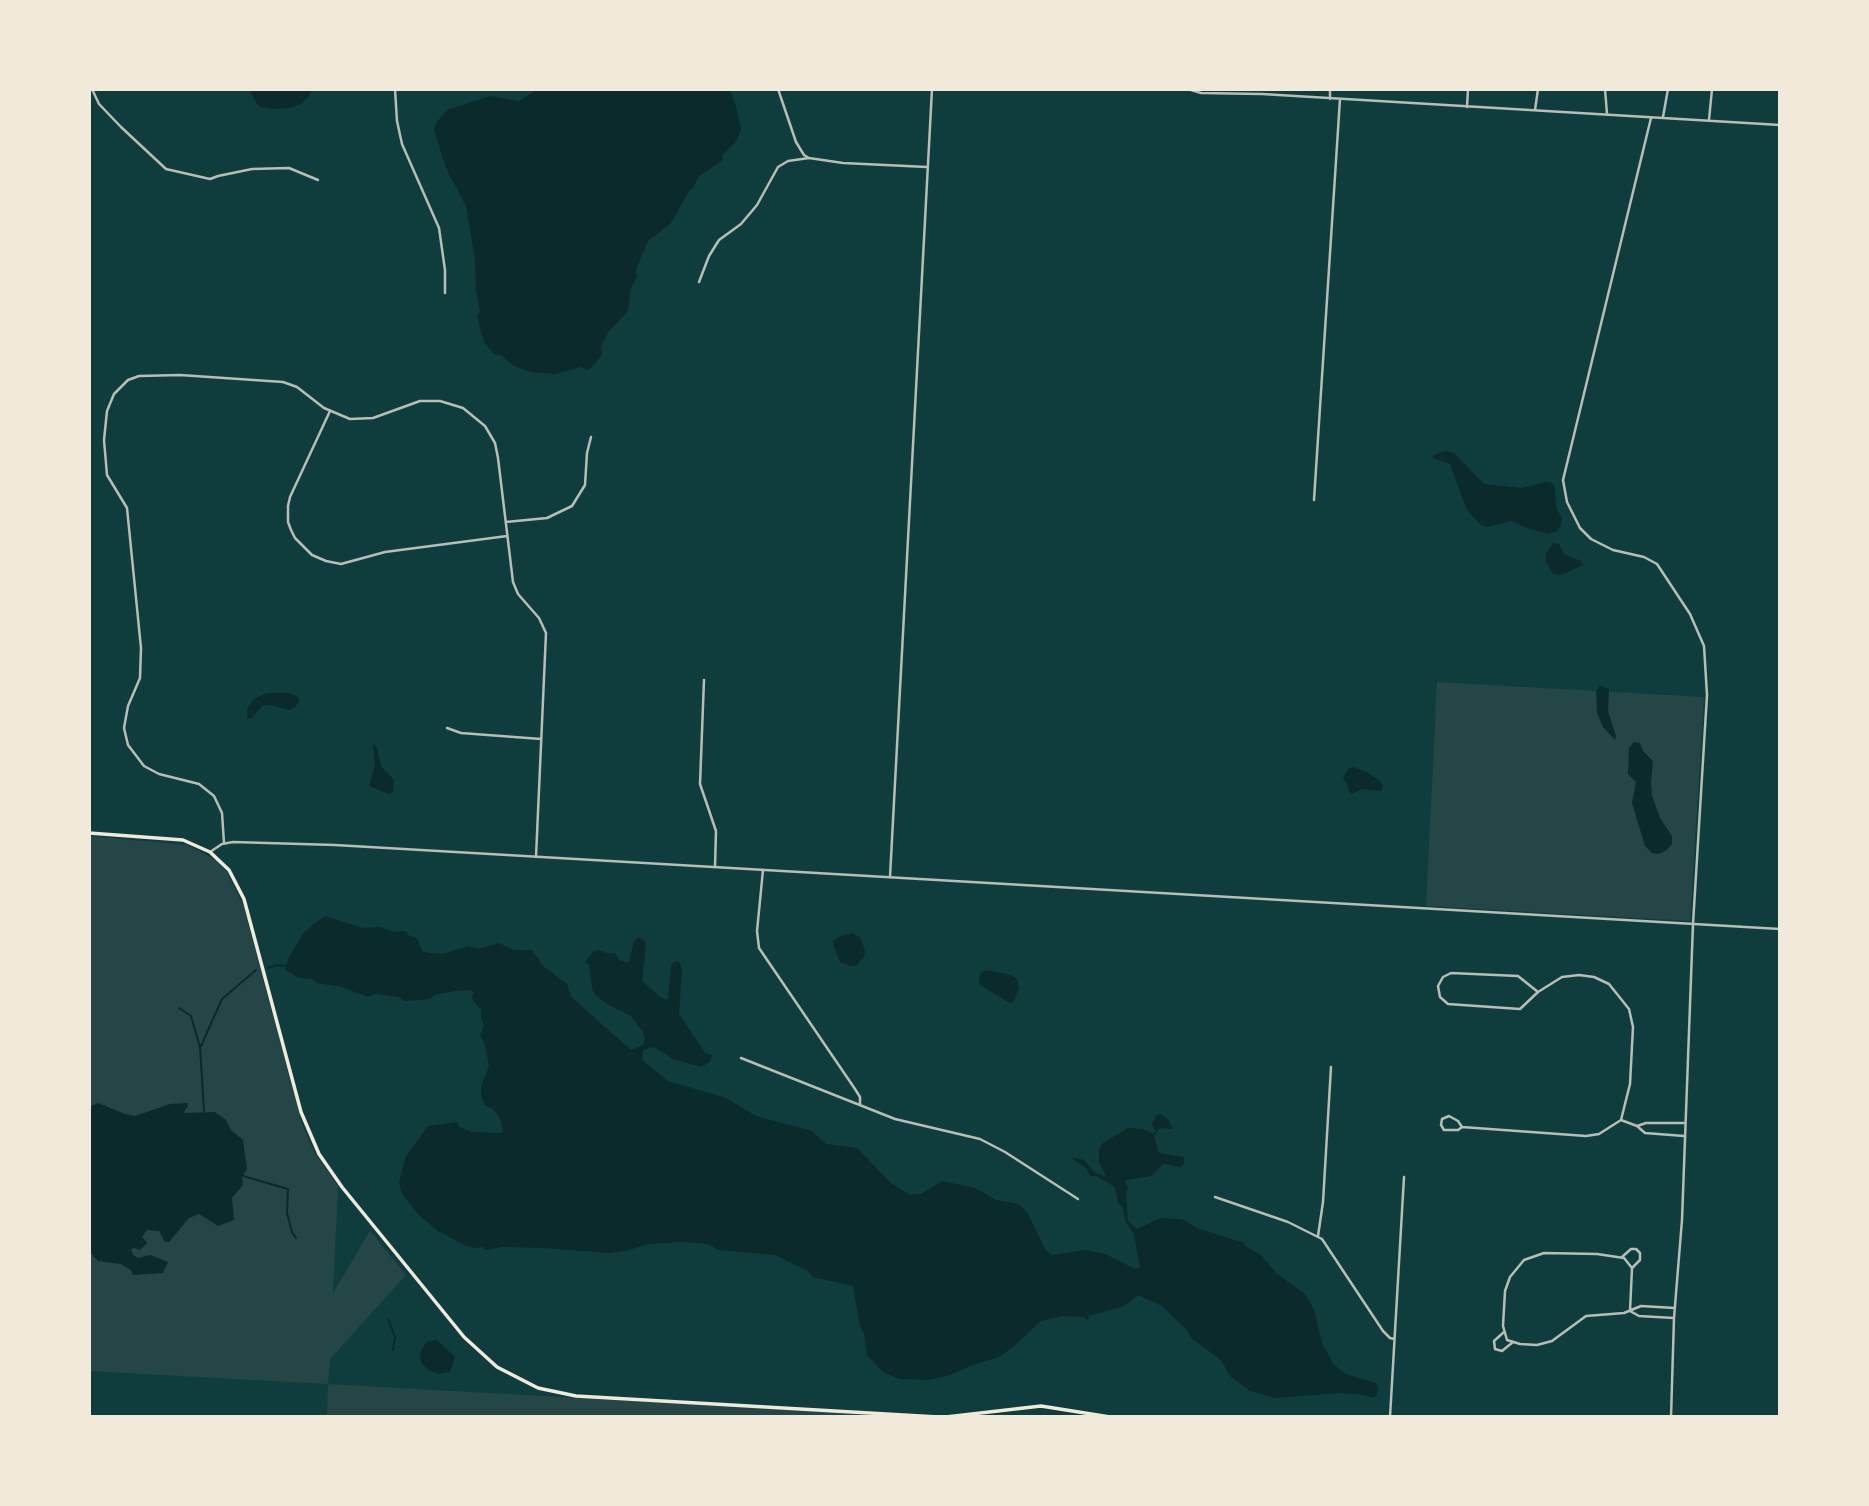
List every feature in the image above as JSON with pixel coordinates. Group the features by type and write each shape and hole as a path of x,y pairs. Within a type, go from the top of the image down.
{"main road":[{"path":"89,833 173,838 195,844 210,852 231,873 243,896 301,1112 319,1154 342,1187 464,1337 491,1363 530,1385 570,1396 938,1417"},
{"path":"946,1417 1033,1406 1064,1408 1110,1417"}],"street":[{"path":"92,89 99,104 166,169 210,179 252,169 289,168 317,180"},
{"path":"395,89 396,116 402,144 439,228 445,270 445,293"},
{"path":"778,89 796,142 804,155 832,163 927,167"},
{"path":"890,877 932,89"},
{"path":"1188,89 1201,93 1780,125"},
{"path":"1330,89 1330,99"},
{"path":"1466,107 1468,89"},
{"path":"1535,111 1538,89"},
{"path":"1605,89 1607,114"},
{"path":"1663,118 1668,89"},
{"path":"1709,120 1712,89"},
{"path":"1314,500 1340,99"},
{"path":"1651,118 1563,480 1563,491 1580,527 1591,539 1613,550 1644,557 1657,564 1690,614 1704,646 1707,695 1693,924 1682,1220 1674,1318 1671,1417"},
{"path":"699,282 709,256 719,240 741,224 757,205 778,167 788,161 810,158"},
{"path":"224,843 222,813 214,796 198,784 159,775 144,766 132,752 126,737 125,717 140,678 142,660 127,508 111,482 105,464 104,440 110,402 114,394 129,379 138,376 180,375 283,382 297,387 330,411 350,419 373,418 405,405 432,400 454,404 471,413 485,426 495,443 515,588 546,633 536,858"},
{"path":"330,411 288,506 291,530 312,555 326,562 341,564 385,552 508,536"},
{"path":"506,522 547,517 572,506 585,485 591,437"},
{"path":"704,680 699,785 716,831 715,867"},
{"path":"447,728 461,733 541,739"},
{"path":"210,852 224,843 346,846 1780,929"},
{"path":"764,870 757,931 759,948 855,1089 860,1097 860,1104"},
{"path":"1462,1127 1449,1116 1442,1119 1444,1130 1458,1130 1462,1127 1586,1136 1599,1134 1621,1120 1630,1084 1633,1027 1629,1009 1609,984 1594,977 1562,977 1538,992 1520,1009 1448,1004 1440,997 1438,986 1443,977 1451,972 1518,976 1538,992"},
{"path":"741,1058 895,1119 980,1139 1078,1199"},
{"path":"1318,1236 1325,1175 1331,1067"},
{"path":"1621,1120 1637,1126 1645,1133 1684,1136"},
{"path":"1637,1126 1646,1123 1684,1123"},
{"path":"1390,1417 1404,1177"},
{"path":"1215,1197 1288,1222 1318,1236 1383,1331 1394,1339"},
{"path":"1622,1258 1631,1249 1640,1252 1640,1260 1632,1268"},
{"path":"1630,1311 1632,1268 1629,1262 1622,1258 1544,1252 1524,1260 1507,1284 1504,1331 1507,1339 1513,1342 1526,1345 1543,1344 1552,1341 1587,1316 1630,1311 1641,1306 1675,1308"},
{"path":"1630,1311 1639,1316 1674,1318"},
{"path":"1504,1331 1494,1341 1495,1349 1502,1351 1513,1342"}],"shaded area":[{"path":"249,89 312,89 301,104 272,109 258,106"},
{"path":"538,89 729,89 741,129 736,142 722,155 723,160 698,177 671,223 648,241 636,269 637,277 631,288 628,311 608,332 601,347 602,354 595,364 588,370 581,367 555,374 530,372 514,366 501,355 494,354 484,342 477,317 480,311 475,259 466,206 446,168 434,130 436,123 447,110 490,96 519,101"},
{"path":"1446,451 1454,453 1484,484 1522,488 1552,483 1555,488 1556,507 1562,519 1561,525 1556,532 1548,534 1512,521 1487,527 1481,525 1467,510 1450,464 1433,458 1433,455"},
{"path":"1553,543 1559,544 1564,554 1581,561 1583,565 1561,575 1553,574 1546,562 1546,554"},
{"path":"1437,682 1704,697 1690,921 1426,906"},
{"path":"1600,686 1609,689 1608,711 1615,740 1603,727 1597,713 1596,691"},
{"path":"267,693 290,693 298,697 299,702 289,710 270,705 262,706 252,718 247,719 247,709 254,699"},
{"path":"1634,742 1640,743 1643,751 1653,761 1652,796 1660,818 1672,836 1672,844 1659,854 1652,853 1645,846 1632,803 1636,782 1628,774 1629,748"},
{"path":"373,744 377,748 381,766 394,780 393,792 389,794 369,786 375,765"},
{"path":"1354,767 1380,781 1383,786 1381,791 1362,789 1351,794 1343,778 1348,769"},
{"path":"89,836 187,845 216,860 227,872 243,905 301,1121 314,1152 338,1186 333,1293 370,1231 406,1275 330,1359 328,1384 89,1371"},
{"path":"325,916 363,928 380,927 393,932 405,931 417,938 422,951 429,953 443,954 468,946 478,949 499,943 513,950 532,950 543,966 567,984 571,997 631,1050 643,1045 645,1038 642,1031 631,1016 595,995 589,965 585,962 598,950 615,953 619,960 629,963 634,941 643,939 646,944 642,981 660,997 668,1000 671,965 676,961 680,963 682,969 679,1014 705,1053 712,1055 710,1062 701,1067 673,1059 654,1047 643,1050 642,1060 668,1081 726,1098 756,1116 812,1131 826,1144 857,1148 891,1183 910,1195 921,1194 942,1181 975,1188 996,1200 1019,1204 1027,1212 1045,1249 1052,1255 1085,1250 1105,1254 1135,1269 1140,1268 1134,1234 1125,1221 1115,1187 1096,1176 1090,1176 1086,1168 1070,1157 1084,1160 1094,1172 1106,1177 1099,1162 1099,1150 1103,1143 1128,1128 1143,1129 1153,1134 1155,1131 1152,1124 1156,1115 1160,1114 1168,1119 1173,1129 1160,1128 1154,1136 1159,1153 1184,1157 1184,1164 1181,1167 1163,1164 1151,1176 1125,1180 1128,1188 1128,1221 1137,1229 1161,1218 1182,1219 1197,1228 1244,1243 1261,1255 1276,1273 1306,1295 1314,1310 1322,1343 1334,1365 1346,1374 1376,1383 1377,1395 1372,1398 1341,1393 1276,1398 1250,1391 1230,1376 1221,1360 1190,1337 1187,1330 1162,1306 1138,1295 1124,1306 1089,1316 1088,1320 1084,1317 1062,1316 1041,1321 999,1357 950,1375 929,1380 899,1379 883,1372 867,1355 853,1286 813,1277 808,1271 775,1255 719,1250 708,1244 682,1242 648,1244 626,1251 607,1253 545,1248 502,1247 485,1250 484,1247 464,1245 438,1231 418,1214 402,1194 399,1182 405,1158 428,1126 458,1122 458,1126 471,1132 502,1133 499,1116 485,1105 481,1096 481,1086 489,1066 485,1044 480,1035 484,1024 481,1009 474,1002 474,992 455,991 435,995 430,999 404,1001 399,997 375,994 368,997 342,987 317,983 313,979 298,978 285,969 289,957 304,932"},
{"path":"852,933 860,937 865,951 864,957 857,965 850,966 840,962 833,941"},
{"path":"986,970 1011,975 1017,979 1019,988 1013,1003 980,985 981,973"},
{"path":"98,1103 135,1116 170,1104 187,1103 183,1113 215,1112 226,1120 231,1130 243,1140 247,1169 242,1177 243,1185 232,1198 234,1220 218,1226 199,1214 189,1218 169,1242 165,1242 159,1231 147,1230 142,1237 147,1243 140,1250 131,1249 133,1255 138,1258 150,1255 168,1262 163,1273 133,1275 131,1270 121,1264 98,1261 89,1251 89,1107"},
{"path":"437,1340 455,1357 450,1372 439,1374 421,1363 420,1353 426,1342"},
{"path":"328,1384 919,1417 327,1417"}],"waterway":[{"path":"268,968 286,966"},
{"path":"201,1046 222,999 256,970"},
{"path":"179,1008 191,1016 200,1047 204,1111"},
{"path":"243,1176 288,1189 287,1213 296,1238"},
{"path":"388,1319 395,1337 393,1350"}]}
